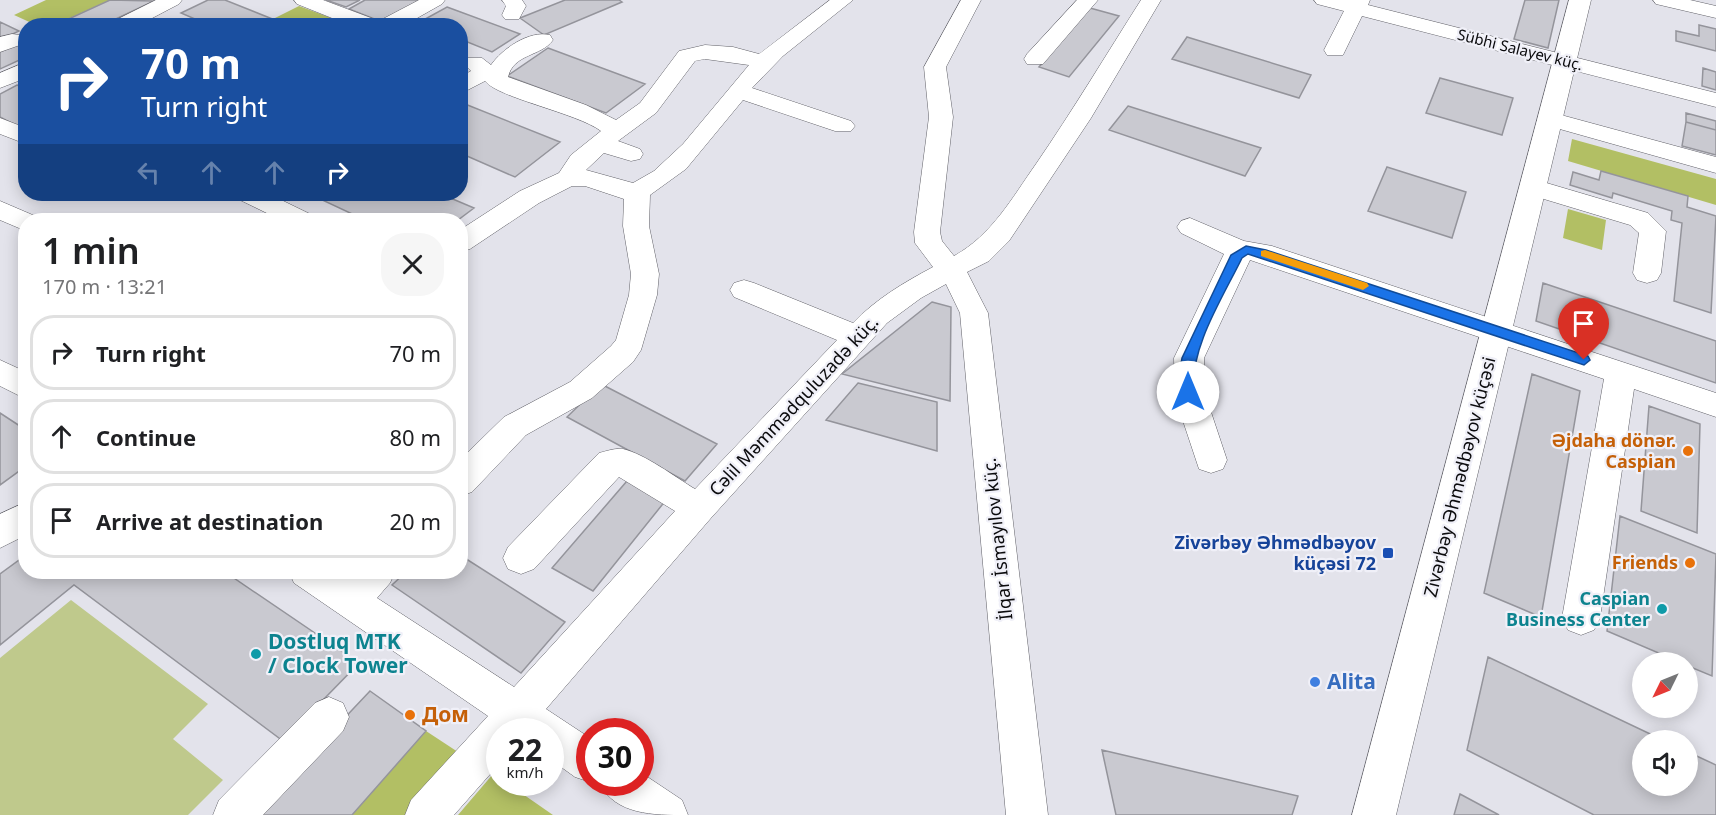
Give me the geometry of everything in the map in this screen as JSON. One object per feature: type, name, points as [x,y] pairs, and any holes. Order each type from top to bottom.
[{"type":"main road","name":"Zivərbəy Əhmədbəyov küçəsi","points":[[1374,815],[1580,0]]},
{"type":"street","points":[[140,18],[172,0]]},
{"type":"street","points":[[304,0],[346,18]]},
{"type":"street","points":[[401,18],[435,0]]},
{"type":"street","points":[[468,238],[541,192],[568,178],[590,178],[622,192],[637,192],[657,180],[680,160],[764,62],[843,0]]},
{"type":"street","name":"İlqar İsmayılov küç.","points":[[971,0],[935,67],[934,74],[941,117],[927,232],[929,243],[962,285],[974,312],[1027,815]]},
{"type":"street","points":[[1035,59],[1088,0]]},
{"type":"street","name":"Sübhi Salayev küç.","points":[[1324,0],[1358,4],[1716,100]]},
{"type":"street","points":[[1663,0],[1716,12]]},
{"type":"street","name":"Cəlil Məmmədquluzadə küç.","points":[[535,718],[699,508],[857,337],[894,302],[988,248],[1000,235],[1079,118],[1141,3]]},
{"type":"street","points":[[1335,50],[1358,4]]},
{"type":"street","points":[[542,40],[507,58],[498,67],[496,80],[530,96],[603,121],[609,137],[631,154]]},
{"type":"street","points":[[568,178],[573,166],[648,108],[687,56],[705,52],[734,54],[764,62]]},
{"type":"street","points":[[468,82],[483,74],[481,67],[474,63]]},
{"type":"street","points":[[737,92],[843,126]]},
{"type":"street","points":[[1550,119],[1716,165]]},
{"type":"street","points":[[0,125],[18,133]]},
{"type":"street","points":[[1533,187],[1639,219],[1649,225],[1653,231],[1647,273]]},
{"type":"street","points":[[468,474],[515,426],[581,390],[622,354],[630,342],[643,295],[645,274],[636,226],[637,192]]},
{"type":"street","points":[[275,201],[291,213]]},
{"type":"street","points":[[0,209],[18,218]]},
{"type":"street","points":[[1190,227],[1242,251],[1262,253],[1716,405]]},
{"type":"street","points":[[1211,460],[1188,392],[1186,376],[1189,358],[1237,255],[1242,251]]},
{"type":"street","points":[[744,290],[857,337]]},
{"type":"street","points":[[0,371],[18,382]]},
{"type":"street","points":[[1581,618],[1621,372]]},
{"type":"street","points":[[521,558],[611,463],[621,462],[699,508]]},
{"type":"street","points":[[0,533],[18,521]]},
{"type":"street","points":[[318,579],[526,718]]},
{"type":"street","points":[[351,600],[371,579]]},
{"type":"street","points":[[234,815],[329,717]]},
{"type":"street","name":"Cəlil Məmmədquluzadə küç.","points":[[426,815],[486,762]]},
{"type":"street","points":[[639,796],[667,815]]},
{"type":"green space","points":[[46,0],[110,0],[70,18],[21,18],[14,15]]},
{"type":"green space","points":[[299,6],[331,18],[275,18]]},
{"type":"green space","points":[[1572,139],[1716,179],[1716,205],[1568,161]]},
{"type":"green space","points":[[1568,209],[1606,220],[1602,250],[1563,238]]},
{"type":"green space","points":[[71,600],[208,704],[173,739],[223,780],[188,815],[0,815],[0,658]]},
{"type":"green space","points":[[426,731],[461,754],[409,815],[352,815]]},
{"type":"green space","points":[[486,782],[486,796],[526,796],[553,815],[458,815]]},
{"type":"building","points":[[110,0],[154,1],[118,18],[71,18]]},
{"type":"building","points":[[208,0],[225,0],[270,18],[193,18],[181,13]]},
{"type":"building","points":[[326,0],[360,0],[346,7]]},
{"type":"building","points":[[365,0],[420,0],[389,18],[372,18],[349,9]]},
{"type":"building","points":[[565,0],[619,0],[622,2],[544,35],[520,18]]},
{"type":"building","points":[[1525,0],[1559,0],[1548,48],[1514,39]]},
{"type":"building","points":[[447,7],[520,34],[492,52],[468,42],[468,18],[427,18]]},
{"type":"building","points":[[1090,8],[1119,16],[1069,77],[1039,67]]},
{"type":"building","points":[[0,22],[18,31],[18,31],[0,40]]},
{"type":"building","points":[[1699,25],[1716,29],[1716,51],[1676,41],[1676,31],[1699,36]]},
{"type":"building","points":[[1187,37],[1311,75],[1299,98],[1172,59]]},
{"type":"building","points":[[18,44],[18,61],[0,69],[0,52]]},
{"type":"building","points":[[548,48],[645,84],[606,113],[507,76]]},
{"type":"building","points":[[1703,68],[1716,72],[1716,90],[1702,86]]},
{"type":"building","points":[[1440,78],[1513,98],[1502,135],[1426,113]]},
{"type":"building","points":[[18,85],[18,127],[0,117],[0,94]]},
{"type":"building","points":[[468,105],[560,142],[515,177],[468,156]]},
{"type":"building","points":[[1128,106],[1261,148],[1245,176],[1109,130]]},
{"type":"building","points":[[1686,113],[1716,121],[1716,130],[1686,122]]},
{"type":"building","points":[[1686,122],[1716,130],[1716,155],[1682,146]]},
{"type":"building","points":[[1387,167],[1466,192],[1452,238],[1368,211]]},
{"type":"building","points":[[1601,171],[1688,196],[1687,207],[1716,216],[1711,313],[1674,301],[1682,223],[1671,220],[1672,211],[1613,193],[1612,198],[1570,185],[1573,172],[1599,180]]},
{"type":"building","points":[[324,201],[458,201],[474,208],[467,213],[350,213]]},
{"type":"building","points":[[1543,283],[1716,341],[1716,383],[1536,321]]},
{"type":"building","points":[[932,302],[951,307],[950,401],[842,374]]},
{"type":"building","points":[[1532,374],[1580,391],[1541,617],[1484,593]]},
{"type":"building","points":[[858,383],[937,402],[937,451],[826,420]]},
{"type":"building","points":[[601,384],[717,444],[685,481],[567,417]]},
{"type":"building","points":[[1649,406],[1700,424],[1697,533],[1641,511]]},
{"type":"building","points":[[0,413],[18,425],[18,472],[0,485]]},
{"type":"building","points":[[627,481],[666,500],[593,591],[552,568]]},
{"type":"building","name":"Caspian Business Center","points":[[1620,516],[1716,554],[1712,676],[1698,670],[1698,652],[1656,652],[1607,631]]},
{"type":"building","points":[[468,560],[565,622],[521,673],[392,585],[398,579],[468,579]]},
{"type":"building","name":"Dostluq MTK / Clock Tower","points":[[18,561],[18,579],[235,579],[359,663],[283,741],[74,585],[0,645],[0,574]]},
{"type":"building","points":[[1488,657],[1642,730],[1632,730],[1632,796],[1698,796],[1698,757],[1716,765],[1716,815],[1594,815],[1467,750]]},
{"type":"building","points":[[370,691],[426,731],[352,815],[253,815]]},
{"type":"building","points":[[1102,750],[1298,796],[1292,815],[1116,815]]},
{"type":"building","points":[[1460,794],[1499,815],[1454,815]]},
{"type":"slow traffic","points":[[1265,254],[1363,286]]},
{"type":"place","name":"Əjdaha dönər. Caspian","points":[[1688,451]]},
{"type":"place","name":"Zivərbəy Əhmədbəyov küçəsi 72","points":[[1388,553]]},
{"type":"place","name":"Friends","points":[[1690,563]]},
{"type":"place","name":"Caspian Business Center","points":[[1662,609]]},
{"type":"place","name":"Dostluq MTK / Clock Tower","points":[[256,654]]},
{"type":"place","name":"Alita","points":[[1315,682]]},
{"type":"place","name":"Дом","points":[[410,715]]},
{"type":"route","points":[[1188,392],[1186,376],[1189,358],[1237,255],[1246,250],[1262,253],[1584,360]]}]
